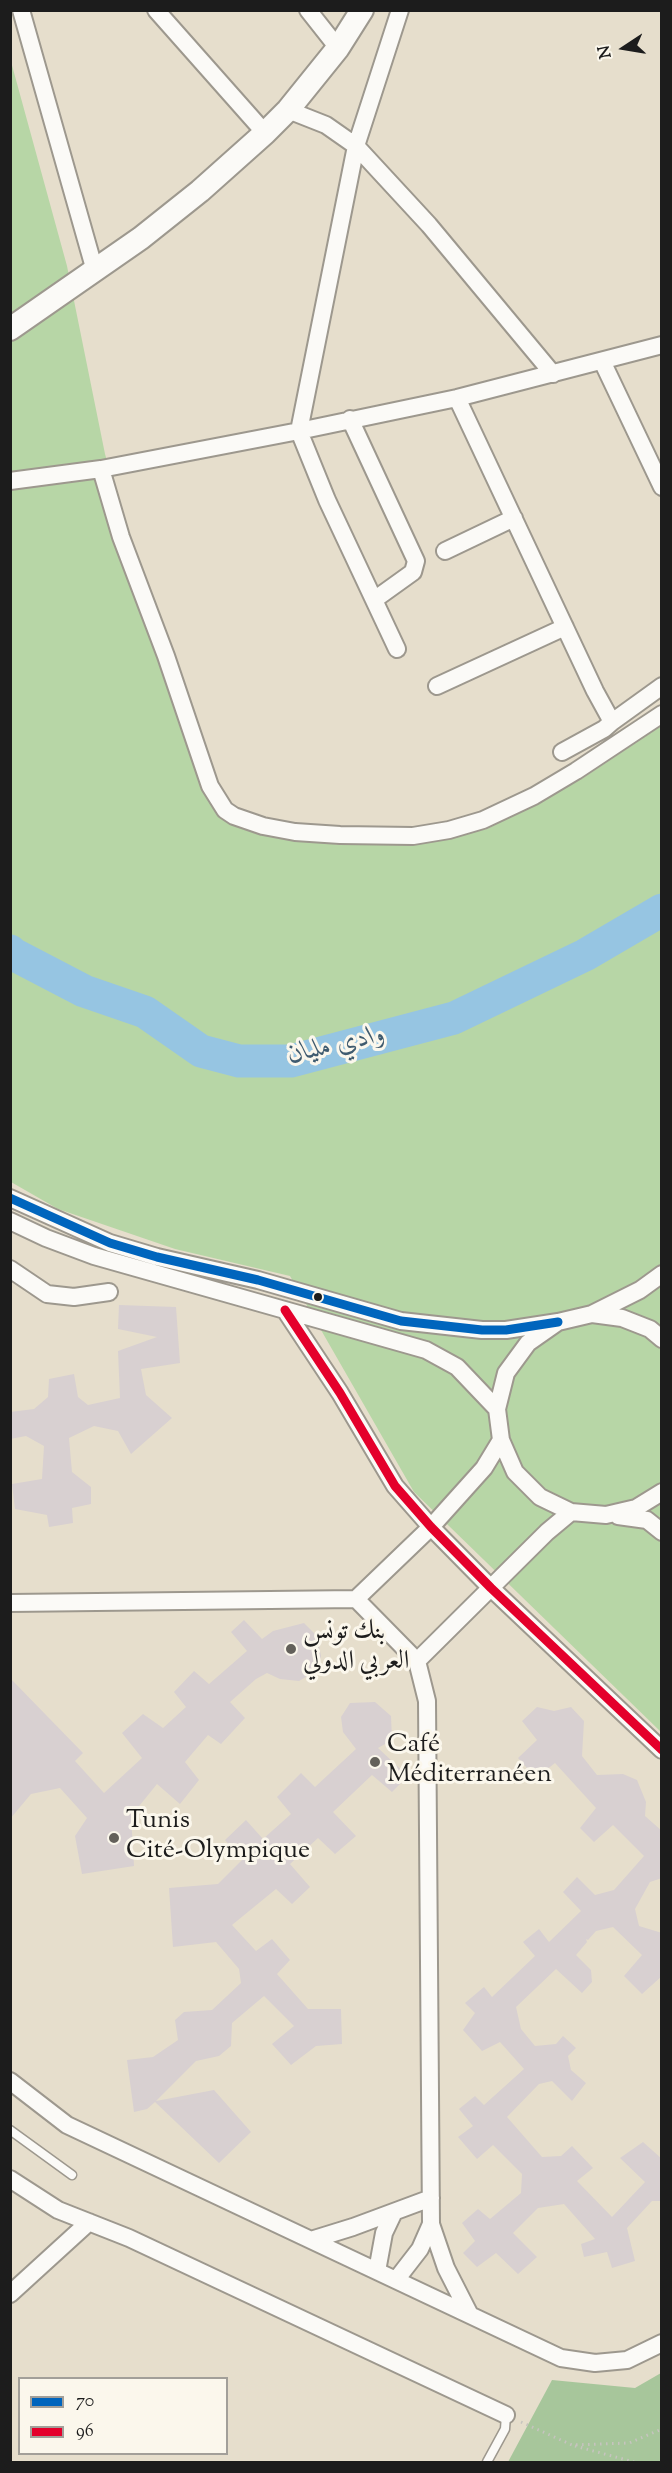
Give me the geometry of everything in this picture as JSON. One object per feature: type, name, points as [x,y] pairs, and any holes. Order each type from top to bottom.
[{"type":"main road","points":[[10,329],[89,275],[200,191],[288,110],[338,48],[362,10]]},
{"type":"street","points":[[21,10],[89,275]]},
{"type":"street","points":[[156,10],[265,132]]},
{"type":"street","points":[[308,10],[338,48]]},
{"type":"street","points":[[397,649],[327,501],[299,431],[356,146],[400,10]]},
{"type":"street","points":[[288,110],[326,125],[356,146],[429,225],[553,374]]},
{"type":"street","points":[[10,481],[101,469],[458,398],[662,345]]},
{"type":"street","points":[[602,361],[662,487]]},
{"type":"street","points":[[458,398],[595,691],[612,722]]},
{"type":"street","points":[[350,419],[416,561],[413,572],[374,600]]},
{"type":"street","points":[[101,469],[121,537],[166,656],[210,786],[225,810],[234,816],[285,830],[340,835],[413,836],[449,830],[483,820],[534,796],[662,714]]},
{"type":"street","points":[[445,551],[514,518]]},
{"type":"street","points":[[437,686],[565,627]]},
{"type":"street","points":[[562,752],[604,729],[662,686]]},
{"type":"street","points":[[10,1198],[110,1243],[158,1257],[258,1280],[400,1321],[482,1330],[506,1330],[558,1323],[592,1314],[640,1290],[662,1274]]},
{"type":"street","points":[[10,1221],[46,1238],[94,1256],[426,1350],[458,1367],[497,1409]]},
{"type":"street","points":[[10,1269],[47,1294],[74,1297],[109,1292]]},
{"type":"street","points":[[285,1310],[340,1393],[395,1486],[431,1527],[491,1588],[662,1750]]},
{"type":"street","points":[[592,1314],[622,1318],[650,1329],[662,1339]]},
{"type":"street","points":[[558,1323],[528,1343],[506,1373],[497,1409],[501,1440],[515,1472],[540,1497],[571,1512],[640,1518],[656,1526],[662,1532]]},
{"type":"street","points":[[10,1603],[356,1599],[431,1527],[484,1468],[501,1440]]},
{"type":"street","points":[[606,1515],[636,1508],[662,1492]]},
{"type":"street","points":[[417,1661],[547,1532],[571,1512]]},
{"type":"street","points":[[356,1599],[417,1661],[427,1701],[430,2224],[420,2249],[396,2280]]},
{"type":"street","points":[[10,2081],[67,2125],[561,2358],[595,2363],[627,2360],[662,2343]]},
{"type":"street","points":[[10,2179],[58,2210],[129,2238],[506,2415]]},
{"type":"street","points":[[311,2240],[431,2198]]},
{"type":"street","points":[[377,2271],[384,2233],[394,2211]]},
{"type":"street","points":[[10,2295],[89,2222]]},
{"type":"street","points":[[430,2224],[442,2258],[470,2315]]},
{"type":"lane","points":[[10,2130],[72,2175]]},
{"type":"lane","points":[[487,2463],[505,2429],[506,2415]]},
{"type":"path","points":[[506,2415],[572,2445],[634,2463]]},
{"type":"path","points":[[572,2445],[629,2443],[662,2429]]},
{"type":"green space","points":[[10,58],[67,266],[105,454],[201,789],[221,817],[260,833],[340,845],[414,845],[487,829],[583,778],[661,726],[661,1732],[414,1492],[290,1276],[175,1249],[58,1209],[11,1182]]},
{"type":"green space","points":[[661,2373],[661,2462],[508,2462],[552,2380],[635,2388]]},
{"type":"building","points":[[119,1305],[176,1307],[180,1363],[141,1369],[146,1395],[172,1418],[131,1454],[118,1431],[94,1426],[69,1438],[72,1472],[91,1487],[91,1504],[72,1508],[73,1523],[49,1527],[47,1515],[15,1509],[12,1484],[42,1479],[44,1446],[26,1436],[10,1439],[10,1412],[34,1409],[48,1397],[49,1379],[74,1374],[78,1397],[88,1405],[120,1398],[118,1351],[157,1337],[118,1329]]},
{"type":"building","points":[[244,1620],[262,1639],[273,1631],[304,1623],[317,1636],[321,1656],[316,1671],[299,1681],[280,1679],[267,1673],[256,1679],[230,1702],[245,1718],[221,1744],[208,1735],[185,1762],[199,1780],[180,1804],[157,1784],[131,1816],[134,1866],[82,1874],[75,1836],[87,1818],[60,1788],[31,1794],[10,1819],[10,1678],[83,1753],[75,1761],[104,1793],[142,1758],[122,1733],[143,1714],[163,1728],[186,1707],[174,1692],[194,1671],[209,1684],[247,1651],[231,1632]]},
{"type":"building","points":[[375,1702],[391,1716],[392,1740],[378,1748],[408,1776],[392,1792],[372,1775],[333,1812],[356,1836],[335,1854],[318,1838],[290,1864],[310,1887],[292,1904],[276,1889],[232,1925],[256,1951],[272,1939],[290,1960],[277,1974],[308,2009],[341,2009],[342,2044],[316,2046],[291,2065],[272,2044],[294,2026],[264,1996],[232,2023],[231,2046],[219,2056],[196,2061],[156,2101],[214,2090],[251,2132],[219,2163],[155,2102],[147,2109],[134,2112],[127,2060],[153,2057],[178,2040],[175,2020],[184,2012],[212,2010],[241,1983],[239,1969],[216,1942],[173,1947],[169,1888],[218,1884],[242,1860],[225,1840],[246,1820],[263,1839],[291,1814],[277,1797],[301,1773],[315,1787],[356,1749],[343,1732],[341,1717],[350,1703]]},
{"type":"building","points":[[537,1707],[554,1711],[571,1707],[584,1721],[582,1756],[597,1775],[623,1774],[637,1780],[646,1802],[645,1816],[662,1831],[662,1878],[650,1882],[635,1909],[639,1926],[662,1933],[662,1976],[642,1994],[624,1976],[642,1955],[613,1927],[596,1931],[588,1940],[586,1939],[587,1942],[576,1955],[591,1970],[592,1982],[582,1993],[556,1969],[516,2007],[521,2029],[535,2046],[556,2044],[563,2036],[576,2048],[568,2056],[571,2070],[586,2083],[572,2101],[552,2081],[539,2084],[507,2117],[542,2157],[561,2156],[572,2146],[593,2168],[577,2181],[612,2217],[645,2182],[620,2158],[643,2142],[662,2159],[662,2201],[652,2201],[627,2228],[635,2261],[612,2268],[607,2252],[584,2257],[581,2244],[595,2239],[564,2204],[538,2208],[513,2233],[537,2257],[518,2274],[496,2253],[477,2267],[463,2253],[475,2241],[462,2223],[478,2209],[490,2219],[521,2193],[522,2174],[493,2145],[477,2159],[458,2137],[473,2126],[459,2109],[475,2096],[484,2105],[524,2069],[500,2042],[482,2051],[463,2030],[475,2013],[465,2003],[484,1987],[492,1997],[535,1956],[523,1942],[539,1929],[549,1942],[581,1911],[563,1892],[577,1877],[595,1895],[614,1890],[644,1856],[613,1825],[594,1842],[580,1828],[596,1808],[555,1763],[536,1778],[518,1758],[537,1740],[522,1721]]},
{"type":"waterway","name":"وادي مليان","points":[[10,951],[84,991],[145,1012],[201,1051],[239,1061],[291,1061],[454,1018],[585,955],[662,910]]},
{"type":"transit line","name":"70","points":[[10,1198],[110,1243],[157,1257],[258,1280],[401,1321],[482,1330],[506,1330],[558,1322]]},
{"type":"transit line","name":"96","points":[[285,1310],[340,1393],[395,1486],[431,1527],[491,1588],[662,1750]]},
{"type":"place","name":"بنك تونس العربي الدولي","points":[[291,1649]]},
{"type":"place","name":"Café Méditerranéen","points":[[375,1762]]},
{"type":"place","name":"Tunis Cité-Olympique","points":[[114,1838]]}]
